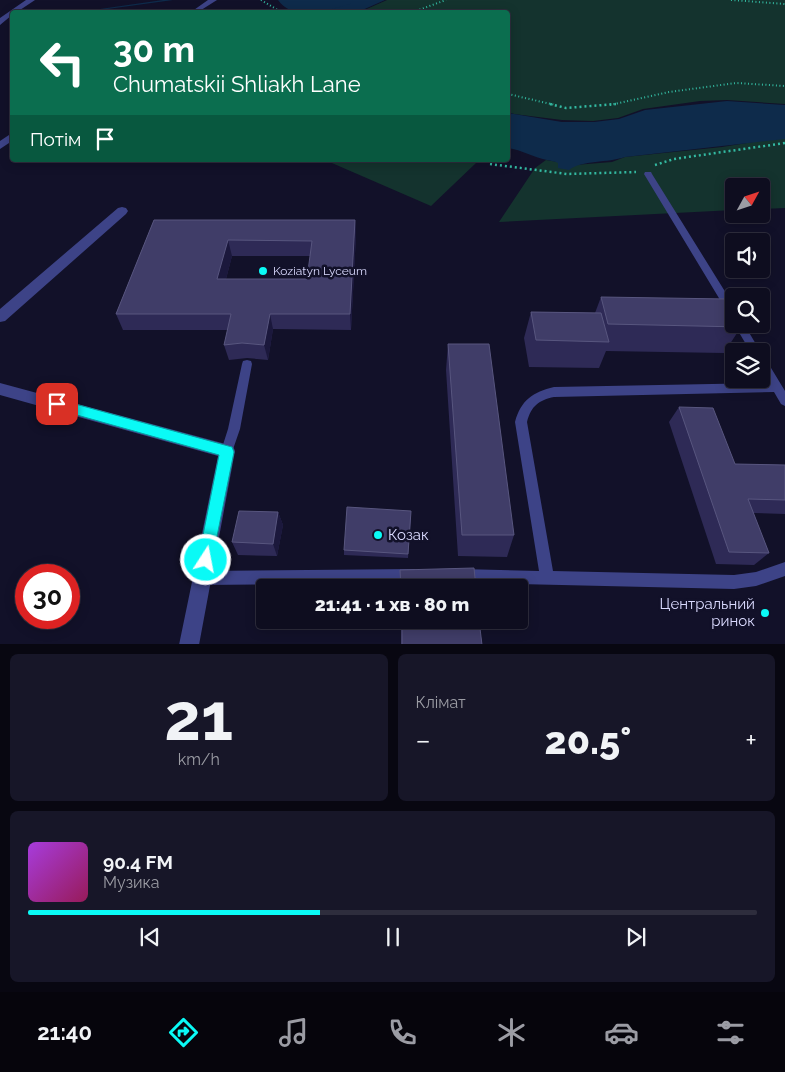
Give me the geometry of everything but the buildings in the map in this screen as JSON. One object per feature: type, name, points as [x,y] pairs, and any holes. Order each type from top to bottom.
[{"type":"street","points":[[14,10],[31,0]]},
{"type":"street","points":[[197,10],[213,0]]},
{"type":"street","points":[[0,23],[10,13]]},
{"type":"street","points":[[0,146],[10,138]]},
{"type":"street","points":[[0,318],[122,211]]},
{"type":"street","points":[[0,389],[227,452],[189,644]]},
{"type":"lane","points":[[648,174],[725,300]]},
{"type":"lane","points":[[227,452],[234,429],[247,364]]},
{"type":"lane","points":[[770,376],[785,401]]},
{"type":"lane","points":[[547,578],[521,422],[525,406],[532,400],[554,392],[777,387]]},
{"type":"lane","points":[[528,580],[547,578],[734,582],[756,579],[785,570]]},
{"type":"lane","points":[[202,578],[432,576]]},
{"type":"lane","points":[[452,576],[482,579]]},
{"type":"path","points":[[261,0],[278,10]]},
{"type":"path","points":[[418,10],[446,0]]},
{"type":"path","points":[[731,0],[785,4]]},
{"type":"path","points":[[510,94],[566,108],[608,106],[669,92],[736,83],[785,86]]},
{"type":"path","points":[[490,164],[567,174],[629,171],[648,174],[654,166],[674,159],[785,143]]},
{"type":"green space","points":[[387,0],[785,0],[785,104],[727,100],[700,101],[643,109],[618,118],[593,121],[562,120],[514,114],[510,113],[510,10],[364,10]]},
{"type":"green space","points":[[771,139],[785,139],[785,208],[770,209],[770,178],[725,178],[725,210],[499,222],[535,168],[546,160],[575,165],[612,162],[625,157],[722,147]]},
{"type":"green space","points":[[330,162],[476,163],[431,206]]},
{"type":"water","points":[[315,0],[385,0],[362,10],[299,10],[301,7]]},
{"type":"water","points":[[727,101],[785,105],[785,139],[625,157],[588,163],[569,170],[558,168],[558,163],[510,148],[510,113],[562,122],[594,122],[619,119],[645,110]]},
{"type":"waterway","points":[[96,10],[171,0]]},
{"type":"waterway","points":[[288,0],[301,7],[343,0]]},
{"type":"place","name":"Koziatyn Lyceum","points":[[263,271]]},
{"type":"place","name":"Козак","points":[[378,535]]},
{"type":"place","name":"Центральний ринок","points":[[765,613]]},
{"type":"route","points":[[57,404],[227,452],[206,560]]}]
